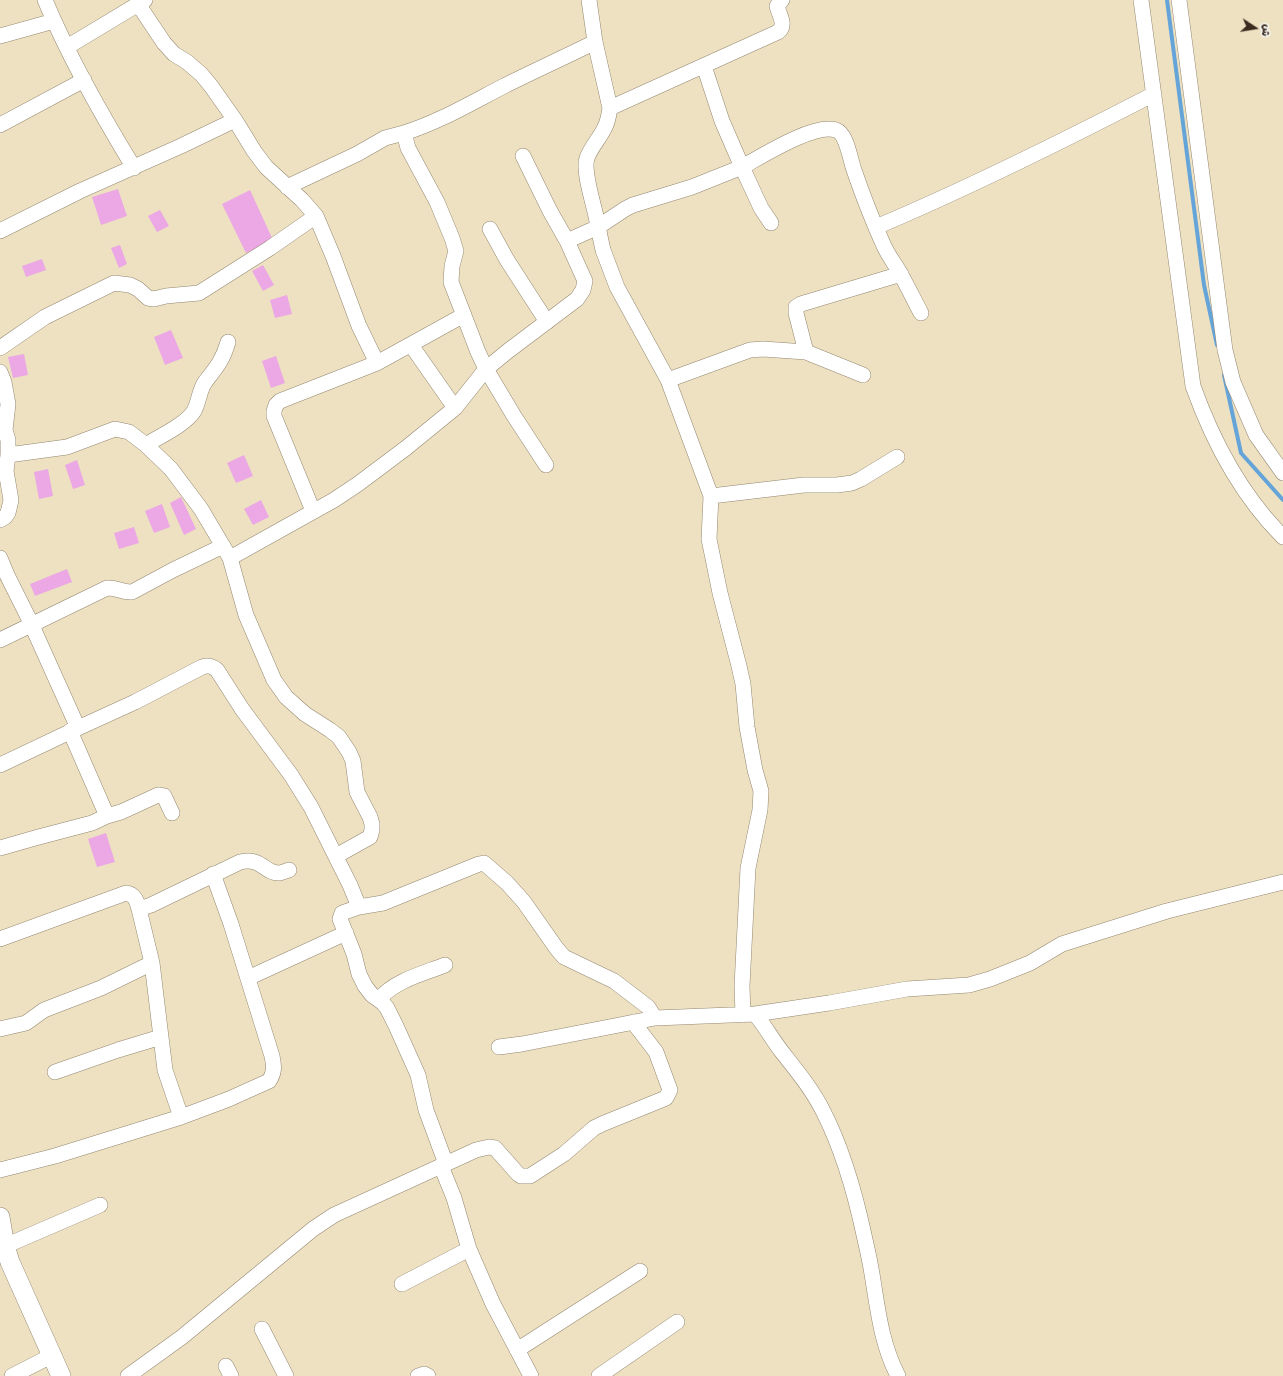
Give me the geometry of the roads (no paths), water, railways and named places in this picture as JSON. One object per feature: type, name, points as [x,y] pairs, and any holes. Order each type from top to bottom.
[{"type":"street","points":[[45,0],[66,47],[105,120],[134,168]]},
{"type":"street","points":[[589,0],[595,42],[610,108],[604,129],[594,143],[587,158],[585,168],[597,216],[603,250],[617,287],[668,380],[711,496],[709,538],[720,593],[743,684],[747,727],[761,797],[760,810],[748,868],[742,986],[749,1014],[810,1087],[833,1131],[850,1179],[857,1205],[872,1273],[879,1323],[898,1376]]},
{"type":"street","points":[[610,108],[704,66],[781,29],[783,25],[777,6],[782,0]]},
{"type":"street","points":[[1141,0],[1193,386],[1212,433],[1230,466],[1252,502],[1283,537]]},
{"type":"street","points":[[1179,0],[1225,350],[1233,382],[1256,435],[1283,472]]},
{"type":"street","points":[[66,47],[141,2],[164,43],[174,54],[187,62],[201,74],[235,120],[266,167],[302,200],[316,216],[333,256],[359,326],[377,363]]},
{"type":"street","points":[[0,36],[54,21]]},
{"type":"street","points":[[287,187],[357,154],[384,138],[404,133],[445,117],[595,42]]},
{"type":"street","points":[[704,66],[722,122],[761,208],[771,223]]},
{"type":"street","points":[[2,120],[84,80]]},
{"type":"street","points":[[876,227],[944,198],[1154,94]]},
{"type":"street","points":[[0,231],[80,191],[134,168],[235,120]]},
{"type":"street","points":[[567,242],[598,227],[633,205],[692,187],[742,167],[799,137],[829,129],[839,131],[845,141],[850,159],[884,247],[901,274],[921,313]]},
{"type":"street","points":[[404,133],[408,148],[437,202],[452,238],[456,251],[452,266],[451,282],[478,352],[486,369],[514,416],[546,465]]},
{"type":"street","points":[[0,640],[107,588],[132,592],[173,570],[226,552],[334,500],[406,448],[455,408],[486,369],[577,299],[585,286],[585,281],[567,242],[523,156]]},
{"type":"street","points":[[0,348],[45,317],[114,283],[130,285],[138,289],[148,298],[154,299],[199,292],[270,248],[316,216]]},
{"type":"street","points":[[490,229],[507,260],[547,322]]},
{"type":"street","points":[[806,352],[796,313],[796,307],[801,304],[901,274]]},
{"type":"street","points":[[313,511],[274,416],[276,405],[280,401],[303,391],[377,363],[464,315]]},
{"type":"street","points":[[146,445],[182,422],[191,414],[195,408],[202,388],[223,359],[228,342]]},
{"type":"street","points":[[411,345],[455,408]]},
{"type":"street","points":[[668,380],[750,350],[763,349],[806,352],[863,375]]},
{"type":"street","points":[[0,372],[4,382],[8,404],[5,430],[5,450],[6,471],[11,500],[10,507],[5,517],[0,520]]},
{"type":"street","points":[[5,450],[67,447],[115,429],[129,432],[146,445],[171,469],[201,509],[226,552],[246,615],[274,680],[286,697],[305,714],[330,730],[344,743],[353,761],[357,792],[370,817],[372,830],[370,837],[336,856]]},
{"type":"street","points":[[711,496],[804,485],[837,485],[852,483],[861,479],[897,456]]},
{"type":"street","points":[[0,558],[32,625],[107,816]]},
{"type":"street","points":[[0,764],[135,702],[202,667],[212,666],[217,670],[242,709],[291,776],[311,807],[350,885],[359,907]]},
{"type":"street","points":[[0,848],[92,824],[107,816],[121,812],[158,795],[164,796],[172,813]]},
{"type":"street","points":[[139,909],[151,905],[213,874],[247,860],[259,863],[271,871],[280,873],[289,870]]},
{"type":"street","points":[[531,1376],[493,1304],[469,1249],[426,1110],[418,1075],[387,1008],[365,986],[359,974],[354,954],[340,917],[345,911],[383,903],[484,863],[507,882],[524,902],[564,957],[614,981],[648,1007],[655,1018]]},
{"type":"street","points":[[0,1170],[55,1156],[181,1117],[229,1099],[269,1081],[273,1075],[274,1068],[272,1056],[231,924],[213,874]]},
{"type":"street","points":[[499,1047],[522,1044],[655,1018],[749,1014],[830,1004],[907,989],[969,985],[990,979],[1030,963],[1062,944],[1167,911],[1283,882]]},
{"type":"street","points":[[0,939],[126,894],[132,895],[135,898],[139,909],[156,984],[165,1070],[181,1117]]},
{"type":"street","points":[[248,978],[346,933]]},
{"type":"street","points":[[0,1029],[26,1023],[44,1010],[101,988],[152,963]]},
{"type":"street","points":[[379,999],[399,983],[446,965]]},
{"type":"street","points":[[128,1376],[182,1337],[314,1229],[334,1215],[485,1147],[493,1147],[497,1149],[518,1174],[521,1176],[529,1176],[564,1154],[598,1126],[666,1098],[670,1090],[659,1057],[633,1022]]},
{"type":"street","points":[[55,1072],[118,1050],[161,1038]]},
{"type":"street","points":[[5,1257],[100,1205]]},
{"type":"street","points":[[0,1217],[5,1257],[61,1376]]},
{"type":"street","points":[[402,1284],[469,1249]]},
{"type":"street","points":[[516,1350],[640,1272]]},
{"type":"street","points":[[599,1376],[678,1322]]},
{"type":"street","points":[[262,1329],[286,1376]]},
{"type":"street","points":[[12,1376],[51,1356]]},
{"type":"street","points":[[418,1376],[424,1374],[428,1376]]},
{"type":"waterway","points":[[1167,0],[1204,285],[1217,345]]},
{"type":"waterway","points":[[1224,375],[1241,453],[1283,500]]}]
